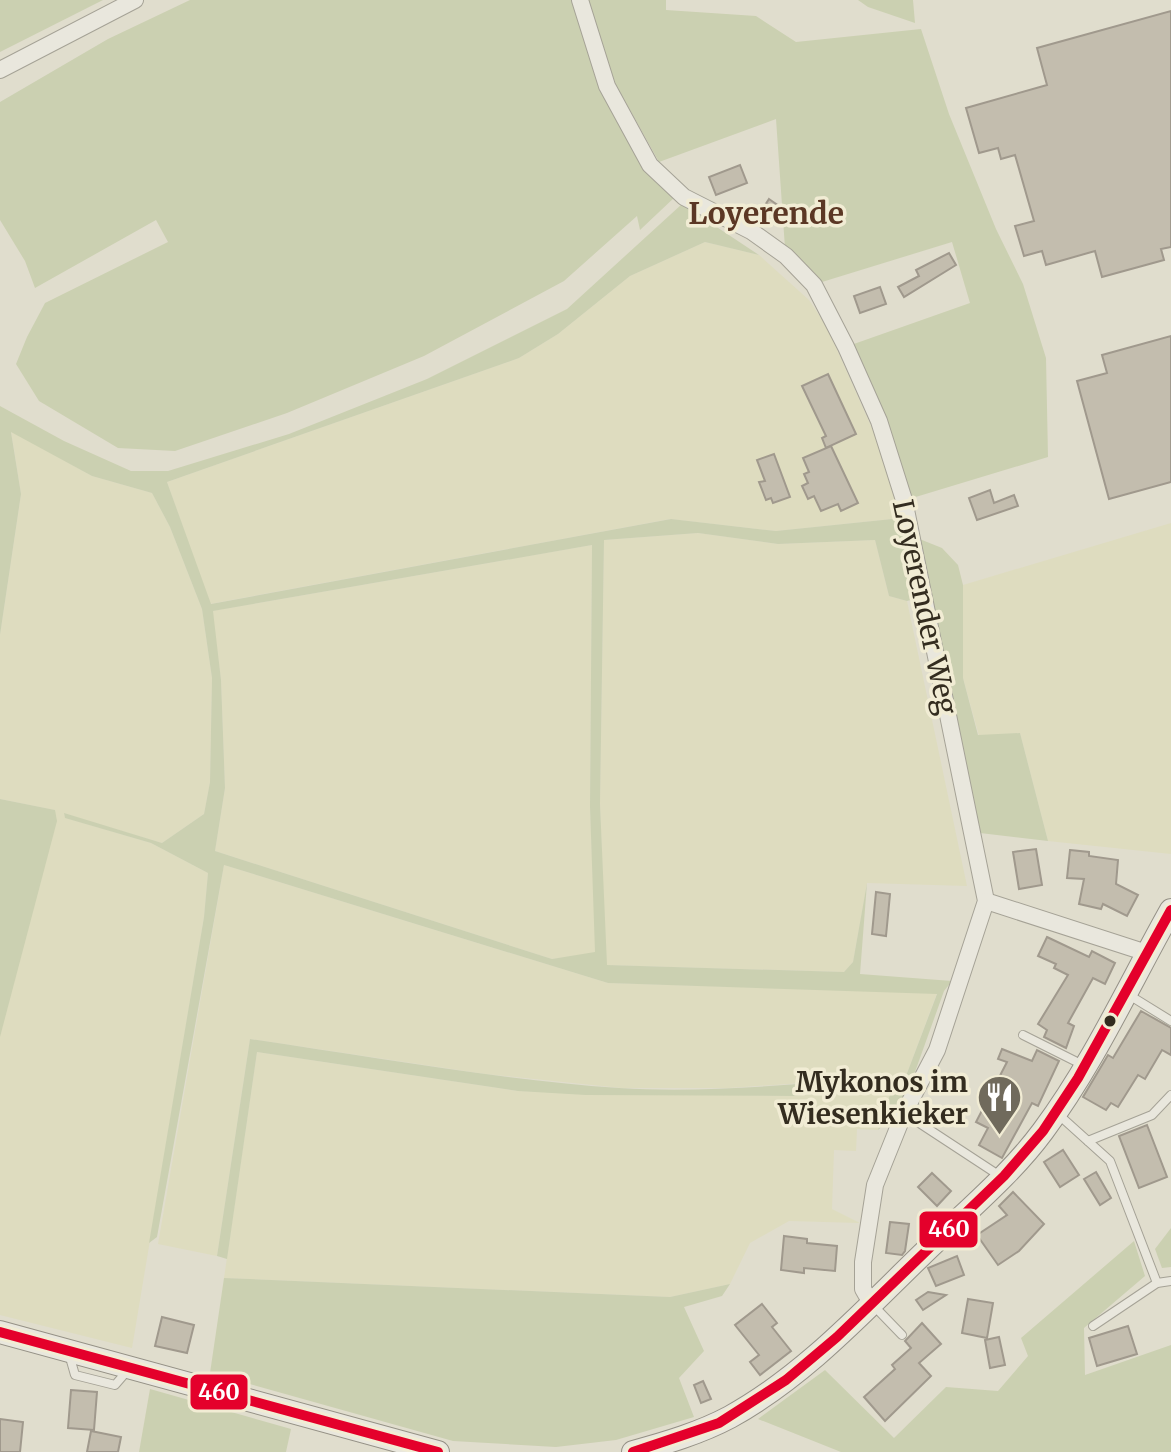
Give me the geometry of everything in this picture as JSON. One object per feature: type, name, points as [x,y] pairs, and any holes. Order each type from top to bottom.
[{"type":"main road","points":[[633,1452],[696,1432],[729,1417],[801,1368],[1002,1177],[1033,1144],[1056,1113],[1147,953],[1165,936],[1171,910]]},
{"type":"main road","points":[[0,1332],[438,1452]]},
{"type":"street","points":[[0,70],[135,0]]},
{"type":"street","name":"Loyerender Weg","points":[[580,0],[607,86],[650,165],[684,197],[751,231],[786,256],[814,285],[879,421],[904,500],[986,901],[937,1050],[904,1113],[875,1185],[863,1262],[863,1289],[871,1303]]},
{"type":"street","points":[[986,901],[1147,953]]},
{"type":"lane","points":[[1125,993],[1171,1021]]},
{"type":"lane","points":[[1023,1035],[1084,1066]]},
{"type":"lane","points":[[1088,1141],[1152,1115],[1171,1095]]},
{"type":"lane","points":[[904,1113],[1002,1177]]},
{"type":"lane","points":[[1056,1113],[1110,1161],[1157,1283]]},
{"type":"lane","points":[[1093,1326],[1157,1283],[1171,1281]]},
{"type":"lane","points":[[871,1303],[902,1335]]},
{"type":"shaded area","points":[[705,242],[759,255],[809,300],[827,327],[879,444],[902,518],[776,531],[670,519],[210,604],[167,482],[519,358],[558,334],[630,276]]},
{"type":"shaded area","points":[[11,431],[92,476],[152,493],[170,527],[202,609],[212,678],[210,782],[204,814],[162,843],[64,814],[66,818],[151,843],[208,873],[204,917],[132,1348],[0,1315],[0,1034],[54,810],[0,799],[0,635],[21,494]]},
{"type":"shaded area","points":[[1171,523],[1171,854],[1048,841],[1020,733],[979,736],[963,678],[963,585]]},
{"type":"shaded area","points":[[698,533],[778,544],[875,540],[889,596],[907,601],[967,886],[867,883],[853,962],[844,972],[606,965],[600,804],[604,540]]},
{"type":"shaded area","points":[[592,545],[590,807],[596,953],[552,959],[215,851],[225,788],[221,680],[212,611]]},
{"type":"shaded area","points":[[224,865],[608,983],[937,993],[906,1076],[728,1088],[621,1088],[485,1074],[250,1039],[217,1256],[158,1244]]},
{"type":"shaded area","points":[[257,1052],[518,1091],[794,1096],[894,1086],[878,1130],[857,1129],[856,1151],[834,1150],[832,1209],[860,1223],[789,1221],[750,1243],[730,1284],[670,1297],[224,1278]]},
{"type":"green space","points":[[0,0],[103,0],[0,52]]},
{"type":"green space","points":[[190,0],[573,0],[601,88],[676,196],[640,230],[637,216],[564,281],[424,356],[287,413],[175,451],[118,448],[39,401],[16,364],[45,303],[168,242],[156,220],[35,288],[25,261],[0,220],[0,102],[108,39]]},
{"type":"green space","points":[[586,0],[666,0],[666,10],[756,16],[796,42],[921,29],[949,114],[996,229],[1023,284],[1046,358],[1048,457],[909,499],[851,345],[970,303],[952,242],[822,282],[785,248],[776,119],[659,162],[616,85]]},
{"type":"green space","points":[[858,0],[913,0],[915,23],[868,7]]},
{"type":"green space","points":[[682,204],[759,255],[705,242],[630,276],[558,334],[519,358],[167,482],[211,604],[671,519],[776,531],[902,518],[917,598],[907,601],[889,596],[875,540],[778,544],[698,533],[604,540],[600,804],[607,965],[844,972],[853,962],[867,883],[860,974],[952,981],[944,991],[901,1111],[878,1130],[893,1086],[794,1096],[586,1095],[518,1091],[257,1052],[227,1259],[217,1256],[250,1039],[573,1084],[691,1090],[762,1086],[906,1076],[937,994],[608,983],[224,865],[157,1237],[149,1243],[204,917],[208,873],[151,843],[65,818],[64,813],[162,843],[204,814],[210,782],[212,678],[202,609],[170,527],[152,493],[92,476],[11,432],[21,494],[0,635],[0,406],[64,441],[131,471],[168,471],[289,434],[427,379],[567,309]],"holes":[[[592,545],[590,807],[595,952],[552,959],[215,851],[225,788],[221,680],[213,611]]]},
{"type":"green space","points":[[917,538],[942,548],[958,565],[963,585],[963,678],[978,735],[1020,733],[1048,841],[980,833]]},
{"type":"green space","points":[[0,799],[55,810],[57,821],[0,1037]]},
{"type":"green space","points":[[1171,1228],[1171,1267],[1162,1268],[1155,1249]]},
{"type":"green space","points":[[1134,1241],[1145,1276],[1084,1328],[1085,1375],[1171,1345],[1171,1452],[841,1452],[758,1419],[825,1370],[894,1438],[946,1387],[998,1391],[1028,1356],[1021,1338]]},
{"type":"green space","points":[[224,1278],[670,1297],[730,1284],[722,1296],[684,1307],[704,1351],[679,1378],[694,1417],[616,1440],[556,1447],[453,1441],[210,1373]]},
{"type":"green space","points":[[150,1389],[291,1429],[286,1452],[139,1452]]},
{"type":"building","points":[[1171,11],[1171,247],[1161,249],[1164,260],[1102,277],[1095,251],[1046,265],[1042,251],[1024,256],[1015,226],[1034,221],[1015,155],[1001,159],[998,148],[979,153],[966,108],[1047,85],[1037,48]]},
{"type":"building","points":[[740,165],[747,183],[716,195],[709,177]]},
{"type":"building","points":[[769,199],[779,206],[770,220],[760,213]]},
{"type":"building","points":[[949,253],[956,265],[904,297],[898,287],[919,276],[916,270]]},
{"type":"building","points":[[880,287],[886,304],[860,313],[854,296]]},
{"type":"building","points":[[1171,336],[1171,482],[1109,499],[1077,381],[1107,373],[1102,355]]},
{"type":"building","points":[[828,374],[856,434],[826,448],[822,438],[826,436],[802,386]]},
{"type":"building","points":[[831,446],[858,503],[841,511],[838,504],[821,511],[814,496],[808,499],[802,486],[808,483],[804,474],[809,472],[803,458]]},
{"type":"building","points":[[774,454],[790,497],[773,503],[771,498],[766,500],[759,482],[765,481],[757,460]]},
{"type":"building","points":[[990,490],[994,503],[1014,495],[1018,506],[977,520],[969,498]]},
{"type":"building","points":[[1036,849],[1042,885],[1019,889],[1013,852]]},
{"type":"building","points":[[1070,850],[1118,860],[1116,884],[1138,895],[1127,916],[1103,904],[1101,909],[1079,904],[1084,879],[1067,878]]},
{"type":"building","points":[[876,892],[890,894],[886,936],[872,934]]},
{"type":"building","points":[[1047,937],[1089,957],[1092,951],[1115,963],[1105,984],[1093,978],[1068,1023],[1074,1026],[1066,1048],[1044,1037],[1047,1030],[1038,1024],[1068,975],[1054,968],[1056,964],[1038,956]]},
{"type":"building","points":[[1141,1011],[1171,1028],[1171,1055],[1162,1050],[1145,1079],[1138,1075],[1118,1107],[1111,1103],[1106,1110],[1083,1097],[1108,1055],[1113,1058]]},
{"type":"building","points":[[1002,1049],[1032,1061],[1037,1050],[1059,1061],[1038,1106],[1032,1103],[1002,1158],[979,1145],[988,1128],[976,1122],[1007,1062],[998,1059]]},
{"type":"building","points":[[1147,1125],[1167,1177],[1139,1188],[1119,1136]]},
{"type":"building","points":[[1063,1150],[1079,1175],[1060,1187],[1044,1162]]},
{"type":"building","points":[[1096,1172],[1111,1198],[1100,1205],[1084,1179]]},
{"type":"building","points":[[932,1173],[951,1191],[937,1206],[918,1187]]},
{"type":"building","points":[[1013,1192],[1044,1224],[1019,1251],[998,1265],[977,1235],[1007,1215],[999,1206]]},
{"type":"building","points":[[890,1222],[909,1224],[902,1255],[886,1253]]},
{"type":"building","points":[[784,1236],[807,1239],[807,1243],[837,1246],[835,1271],[804,1268],[804,1273],[781,1270]]},
{"type":"building","points":[[957,1256],[964,1275],[936,1286],[928,1268]]},
{"type":"building","points":[[928,1292],[946,1295],[923,1310],[916,1300]]},
{"type":"building","points":[[968,1299],[993,1303],[987,1338],[962,1333]]},
{"type":"building","points":[[762,1304],[777,1323],[772,1327],[791,1351],[760,1375],[750,1362],[759,1355],[735,1325]]},
{"type":"building","points":[[162,1317],[194,1325],[187,1353],[155,1346]]},
{"type":"building","points":[[922,1323],[941,1344],[919,1363],[931,1376],[885,1421],[864,1397],[895,1369],[892,1365],[911,1348],[905,1341]]},
{"type":"building","points":[[1128,1326],[1137,1354],[1097,1366],[1089,1338]]},
{"type":"building","points":[[999,1337],[1005,1365],[990,1368],[985,1340]]},
{"type":"building","points":[[703,1381],[711,1399],[701,1403],[694,1385]]},
{"type":"building","points":[[71,1390],[97,1392],[94,1430],[68,1428]]},
{"type":"building","points":[[0,1419],[23,1422],[20,1452],[0,1452]]},
{"type":"building","points":[[91,1431],[121,1437],[118,1452],[87,1452]]},
{"type":"transit line","name":"460","points":[[633,1452],[719,1423],[786,1380],[837,1337],[1004,1176],[1043,1131],[1078,1078],[1171,910]]},
{"type":"transit line","name":"460","points":[[0,1332],[438,1452]]},
{"type":"place","name":"Mykonos im Wiesenkieker","points":[[999,1137]]},
{"type":"district","name":"Loyerende","points":[[766,214]]}]
